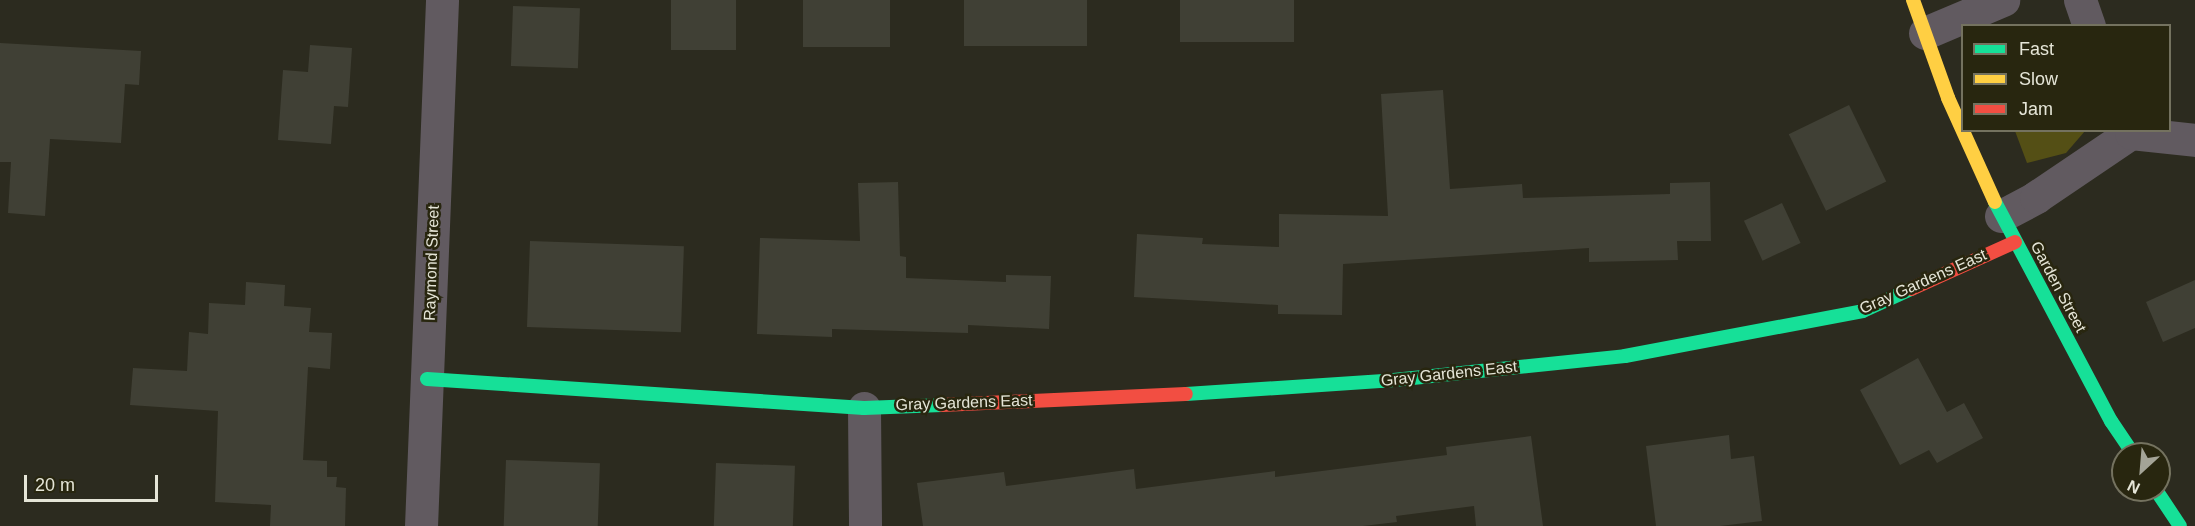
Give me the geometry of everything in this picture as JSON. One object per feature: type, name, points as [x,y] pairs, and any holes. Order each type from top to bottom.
[{"type":"street","name":"Raymond Street","points":[[421,526],[442,0]]},
{"type":"street","name":"Garden Street","points":[[1913,0],[1948,98],[1961,126]]},
{"type":"street","points":[[1926,33],[2003,0]]},
{"type":"street","points":[[2080,0],[2088,24]]},
{"type":"street","name":"Garden Street","points":[[1964,132],[2008,229],[2111,421],[2125,442]]},
{"type":"street","points":[[2008,229],[2036,197],[2130,132],[2195,140]]},
{"type":"street","name":"Gray Gardens East","points":[[427,379],[864,408],[1313,386],[1625,356],[1863,311],[2008,229]]},
{"type":"street","points":[[864,408],[865,526]]},
{"type":"street","points":[[2164,502],[2180,526]]},
{"type":"shaded area","points":[[2016,132],[2084,132],[2066,153],[2027,163]]},
{"type":"building","points":[[671,0],[736,0],[736,50],[671,50]]},
{"type":"building","points":[[803,0],[890,0],[890,47],[803,47]]},
{"type":"building","points":[[964,0],[1087,0],[1087,46],[964,46]]},
{"type":"building","points":[[1180,0],[1294,0],[1294,42],[1180,42]]},
{"type":"building","points":[[513,6],[580,8],[578,68],[511,66]]},
{"type":"building","points":[[0,43],[141,51],[139,85],[125,84],[121,143],[50,139],[45,216],[8,213],[11,162],[0,162]]},
{"type":"building","points":[[310,45],[352,48],[348,107],[334,106],[331,144],[278,140],[283,70],[308,72]]},
{"type":"building","points":[[1443,90],[1450,189],[1522,184],[1523,198],[1670,194],[1670,183],[1710,182],[1711,241],[1677,241],[1678,260],[1589,262],[1589,248],[1343,264],[1342,315],[1278,314],[1278,305],[1134,297],[1137,234],[1203,238],[1202,244],[1279,247],[1279,214],[1388,216],[1381,94]]},
{"type":"building","points":[[1849,105],[1886,181],[1826,211],[1789,134]]},
{"type":"building","points":[[898,182],[900,256],[906,257],[906,278],[1006,282],[1006,275],[1051,276],[1049,329],[968,325],[968,333],[832,329],[832,337],[757,334],[760,238],[860,241],[858,183]]},
{"type":"building","points":[[1782,203],[1801,243],[1763,261],[1744,221]]},
{"type":"building","points":[[530,241],[684,246],[681,332],[527,327]]},
{"type":"building","points":[[2195,280],[2195,328],[2163,342],[2146,302]]},
{"type":"building","points":[[246,282],[285,285],[284,306],[311,308],[309,332],[332,333],[330,369],[308,367],[303,460],[327,461],[327,477],[337,477],[336,487],[346,488],[345,526],[270,526],[271,505],[215,502],[218,411],[130,405],[133,368],[187,371],[189,332],[208,334],[209,303],[245,305]]},
{"type":"building","points":[[1918,358],[1947,412],[1964,403],[1983,438],[1937,463],[1929,450],[1900,465],[1860,390]]},
{"type":"building","points":[[1729,435],[1731,459],[1754,456],[1762,521],[1720,526],[1656,526],[1646,446]]},
{"type":"building","points":[[1531,436],[1543,526],[1476,526],[1474,506],[1396,516],[1397,522],[1363,526],[923,526],[917,483],[1004,472],[1006,486],[1134,469],[1136,489],[1275,471],[1275,477],[1447,455],[1446,447]]},
{"type":"building","points":[[506,460],[600,463],[598,526],[504,526]]},
{"type":"building","points":[[716,463],[795,466],[793,526],[714,526]]},
{"type":"traffic: fast","points":[[1995,202],[2111,421],[2125,442]]},
{"type":"traffic: fast","points":[[1186,394],[1384,381],[1625,356],[1863,311],[1911,289]]},
{"type":"traffic: fast","points":[[427,379],[864,408],[942,405]]},
{"type":"traffic: fast","points":[[2164,502],[2180,526]]},
{"type":"traffic: slow","points":[[1913,0],[1948,98],[1961,127]]},
{"type":"traffic: slow","points":[[1963,132],[1995,202]]},
{"type":"traffic: jam","points":[[1911,289],[2015,242]]},
{"type":"traffic: jam","points":[[942,405],[1186,394]]}]
